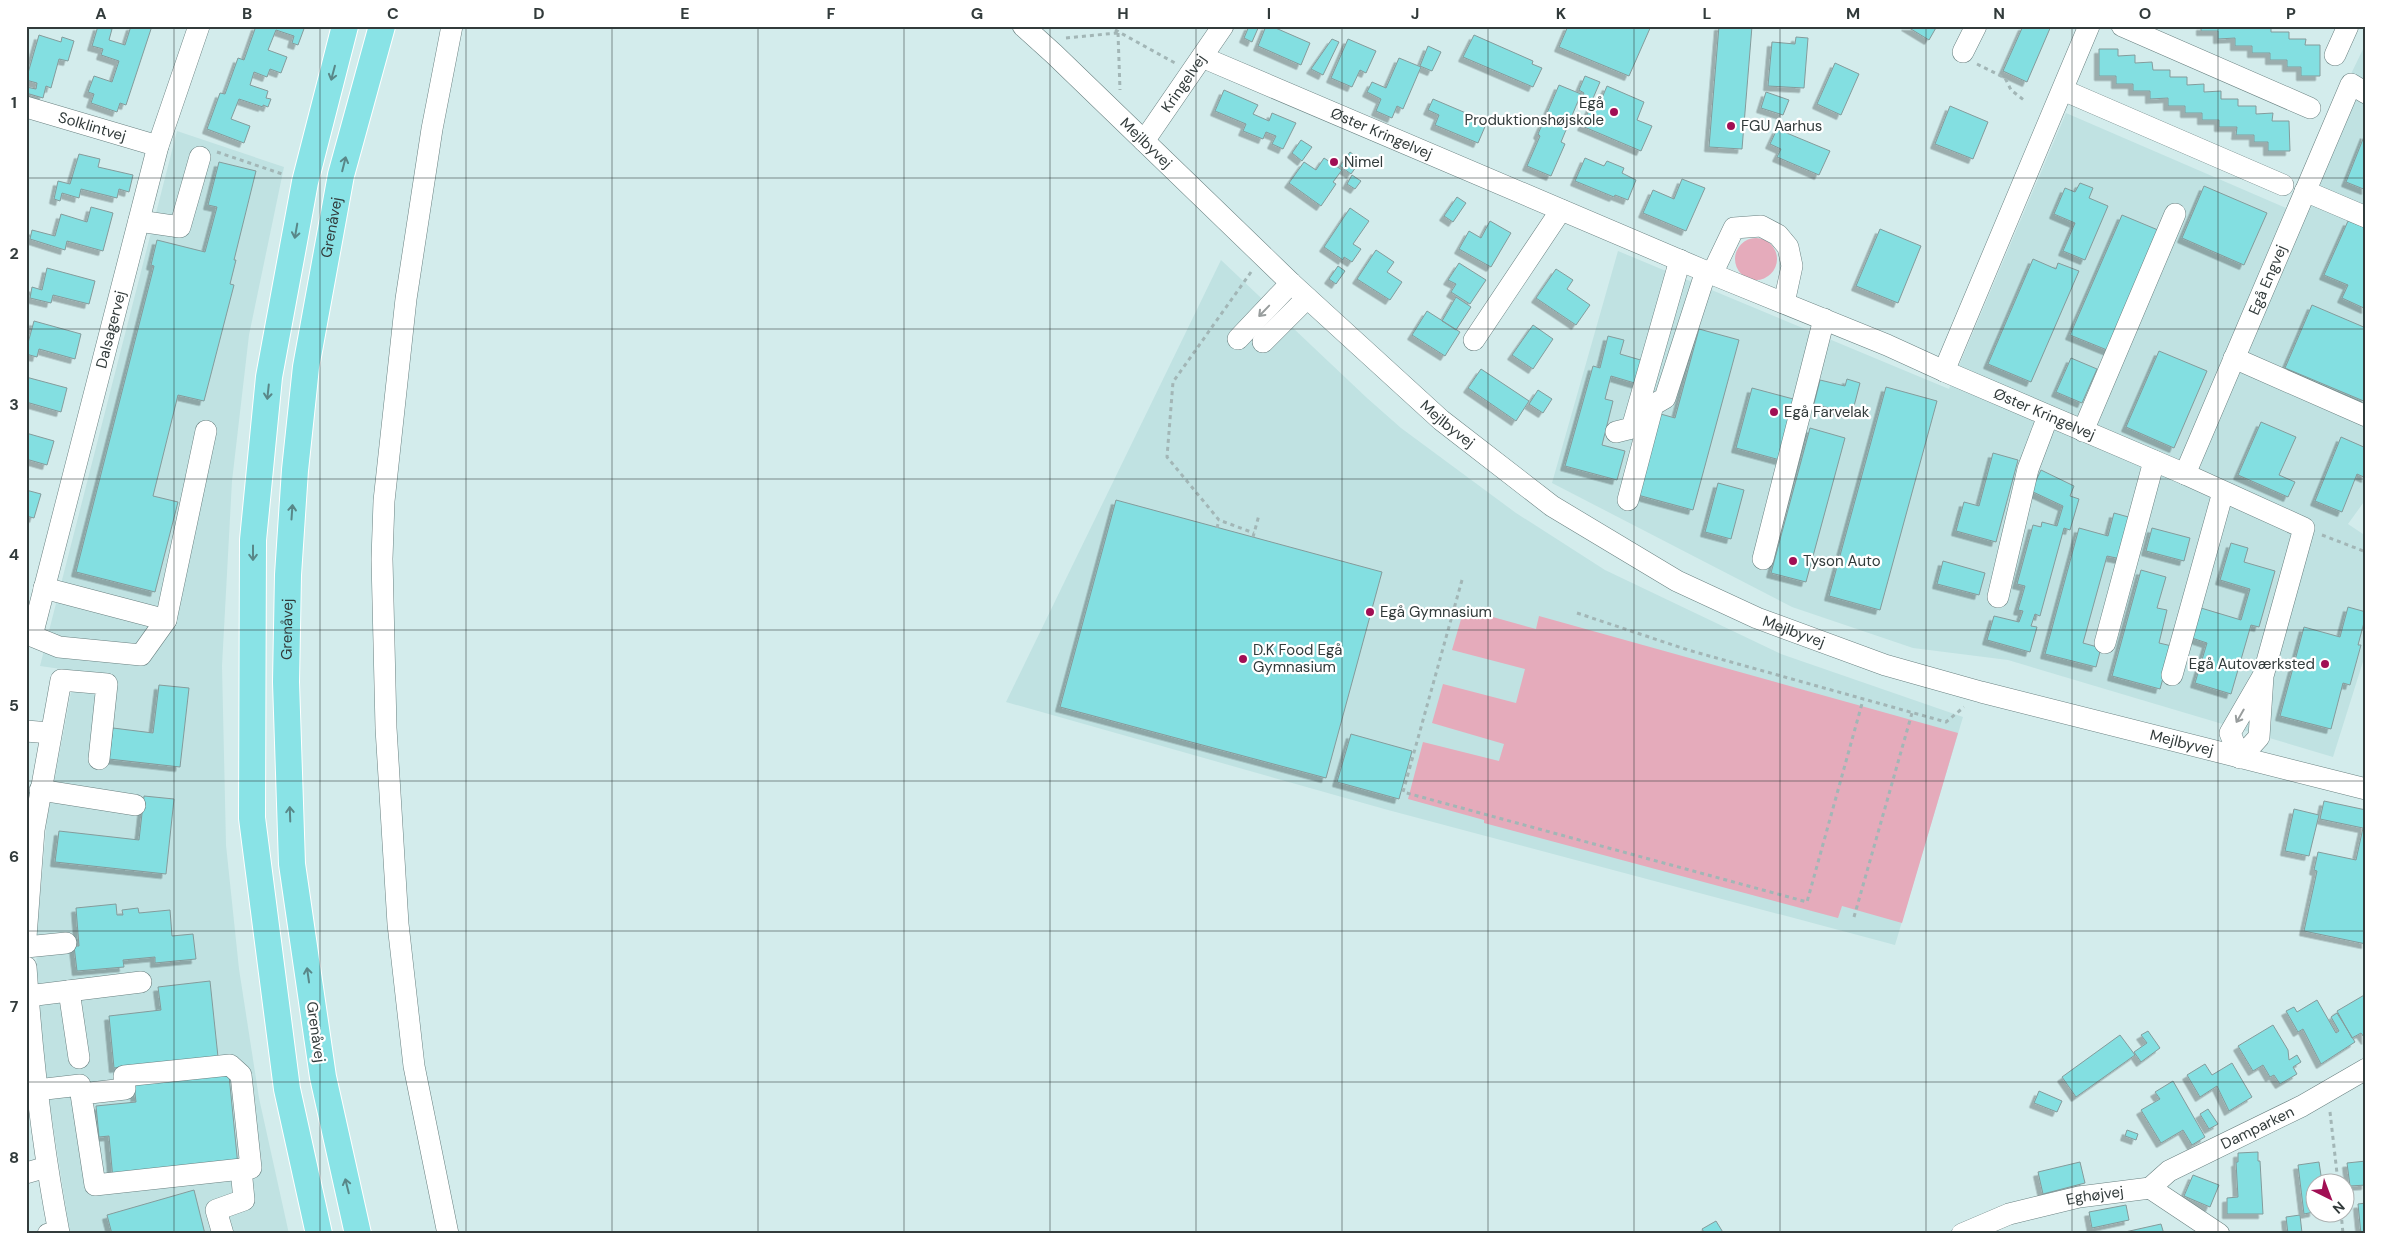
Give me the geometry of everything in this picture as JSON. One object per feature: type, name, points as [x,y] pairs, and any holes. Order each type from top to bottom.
[{"type":"main road","points":[[319,1234],[287,1089],[252,818],[253,540],[269,376],[304,182],[345,26]]},
{"type":"main road","name":"Grenåvej","points":[[358,1234],[323,1077],[292,864],[286,682],[288,576],[295,470],[306,367],[341,175],[382,26]]},
{"type":"street","name":"Dalsagervej","points":[[166,620],[140,655],[59,647],[32,636],[158,146],[199,26]]},
{"type":"street","points":[[448,1234],[414,1066],[398,924],[387,738],[382,559],[384,501],[406,299],[432,129],[452,26]]},
{"type":"street","name":"Mejlbyvej","points":[[1022,26],[1291,283],[1441,420],[1552,506],[1677,581],[1757,618],[1885,666],[2366,789]]},
{"type":"street","name":"Kringelvej","points":[[1144,141],[1223,26]]},
{"type":"street","points":[[1963,52],[1976,26]]},
{"type":"street","points":[[1944,371],[2089,26]]},
{"type":"street","points":[[2122,26],[2310,108]]},
{"type":"street","points":[[2335,55],[2340,29]]},
{"type":"street","name":"Øster Kringelvej","points":[[1197,64],[1561,210],[1709,273],[1887,345],[2185,474],[2304,528]]},
{"type":"street","name":"Egå Engvej","points":[[2185,474],[2305,191],[2358,89]]},
{"type":"street","points":[[2063,90],[2283,185]]},
{"type":"street","name":"Solklintvej","points":[[26,108],[158,146]]},
{"type":"street","points":[[139,220],[180,227],[206,154]]},
{"type":"street","points":[[2305,191],[2366,217]]},
{"type":"street","points":[[1474,340],[1561,210]]},
{"type":"street","points":[[2083,431],[2175,214]]},
{"type":"street","points":[[1628,500],[1653,405],[1664,398],[1709,273],[1734,228],[1761,226],[1778,235],[1788,247],[1792,266],[1784,303]]},
{"type":"street","points":[[1616,432],[1632,428],[1680,260]]},
{"type":"street","points":[[1238,339],[1291,283]]},
{"type":"street","points":[[1263,342],[1308,298]]},
{"type":"street","points":[[1763,560],[1824,319]]},
{"type":"street","points":[[2234,358],[2366,416]]},
{"type":"street","points":[[1998,598],[2028,469],[2048,416]]},
{"type":"street","points":[[44,588],[166,620],[206,431]]},
{"type":"street","points":[[2105,643],[2154,462]]},
{"type":"street","points":[[2172,676],[2223,492]]},
{"type":"street","points":[[2240,758],[2259,737],[2263,676],[2304,528]]},
{"type":"street","points":[[26,937],[30,830],[40,790],[60,680],[107,684],[99,759]]},
{"type":"street","points":[[26,731],[50,733]]},
{"type":"street","points":[[40,790],[135,805]]},
{"type":"street","points":[[26,947],[66,943]]},
{"type":"street","points":[[26,967],[29,1052],[37,1090],[55,1233]]},
{"type":"street","points":[[28,996],[141,982]]},
{"type":"street","points":[[69,991],[79,1058]]},
{"type":"street","points":[[37,1090],[80,1085],[81,1094],[95,1185],[251,1168],[241,1076],[230,1065],[124,1076],[125,1089],[81,1094]]},
{"type":"street","name":"Damparken","points":[[2150,1188],[2169,1171],[2328,1092],[2366,1069]]},
{"type":"street","points":[[26,1173],[47,1167]]},
{"type":"street","points":[[223,1234],[216,1210],[244,1200],[241,1169]]},
{"type":"street","points":[[2150,1188],[2220,1234]]},
{"type":"street","name":"Eghøjvej","points":[[1962,1234],[2009,1214],[2079,1197],[2150,1188]]},
{"type":"path","points":[[1108,26],[1118,33],[1197,64]]},
{"type":"path","points":[[1038,40],[1118,33]]},
{"type":"path","points":[[1118,33],[1120,118]]},
{"type":"path","points":[[1963,52],[1977,64],[2004,78],[2011,90],[2025,101]]},
{"type":"path","points":[[206,154],[304,182]]},
{"type":"path","points":[[1259,515],[1253,535],[1219,520],[1167,457],[1173,382],[1249,277],[1260,253]]},
{"type":"path","points":[[1217,528],[1219,520]]},
{"type":"path","points":[[2304,528],[2366,552]]},
{"type":"path","points":[[1462,580],[1403,792],[1807,902],[1863,700]]},
{"type":"path","points":[[1577,613],[1688,650],[1946,722],[1981,692]]},
{"type":"path","points":[[1854,917],[1912,713]]},
{"type":"path","points":[[2328,1092],[2337,1172]]},
{"type":"shaded area","points":[[2366,43],[2366,499],[2348,524],[2366,536],[2366,652],[2333,757],[2008,660],[1913,648],[1792,607],[1552,483],[1618,251],[1949,389],[2066,113],[2286,208]]},
{"type":"shaded area","points":[[177,131],[284,167],[249,335],[232,481],[222,666],[226,845],[239,969],[259,1098],[289,1234],[70,1234],[38,1029],[36,939],[47,819],[75,671],[40,666]]},
{"type":"shaded area","points":[[1756,238],[1771,244],[1777,259],[1771,274],[1756,280],[1741,274],[1735,259],[1741,244]]},
{"type":"shaded area","name":"Egå Gymnasium","points":[[1221,260],[1401,428],[1516,513],[1605,570],[1781,654],[1963,717],[1895,945],[1388,810],[1006,702]]},
{"type":"shaded area","points":[[1464,609],[1536,629],[1539,616],[1958,733],[1902,923],[1842,906],[1838,918],[1484,823],[1484,820],[1408,799],[1423,742],[1499,761],[1504,744],[1432,723],[1443,684],[1516,703],[1525,669],[1452,650]]},
{"type":"building","points":[[98,26],[112,29],[109,40],[125,45],[131,26],[152,26],[126,105],[120,103],[117,112],[91,103],[94,94],[88,92],[94,76],[112,82],[119,61],[101,55],[103,49],[92,46]]},
{"type":"building","points":[[256,26],[305,26],[298,45],[292,43],[294,36],[276,30],[268,50],[287,57],[281,73],[270,69],[267,77],[254,72],[250,85],[268,91],[266,98],[271,99],[268,107],[239,99],[231,119],[250,126],[244,143],[207,129],[220,93],[225,94],[238,58],[244,60]]},
{"type":"building","points":[[1249,26],[1259,26],[1252,42],[1244,38]]},
{"type":"building","points":[[1266,26],[1271,26],[1310,43],[1301,65],[1258,46]]},
{"type":"building","points":[[1568,26],[1651,26],[1629,76],[1559,47]]},
{"type":"building","points":[[1719,26],[1752,26],[1742,149],[1709,147]]},
{"type":"building","points":[[1906,26],[1937,26],[1929,40]]},
{"type":"building","points":[[2023,26],[2051,26],[2027,82],[2003,71]]},
{"type":"building","points":[[2201,26],[2271,26],[2271,32],[2289,32],[2289,39],[2306,39],[2305,45],[2320,45],[2320,76],[2301,76],[2301,67],[2287,67],[2287,60],[2270,60],[2270,53],[2252,53],[2252,46],[2235,46],[2235,38],[2218,39],[2218,31],[2201,31]]},
{"type":"building","points":[[39,35],[61,42],[62,37],[74,41],[68,61],[59,59],[51,88],[46,86],[43,98],[26,93],[26,87],[36,89],[37,83],[26,80]]},
{"type":"building","points":[[1474,35],[1533,61],[1532,64],[1542,68],[1533,87],[1463,57]]},
{"type":"building","points":[[1796,37],[1808,38],[1804,88],[1768,86],[1772,42],[1795,44]]},
{"type":"building","points":[[1332,39],[1339,42],[1323,75],[1311,69]]},
{"type":"building","points":[[1348,39],[1376,51],[1366,73],[1360,70],[1352,87],[1331,78]]},
{"type":"building","points":[[1428,46],[1441,52],[1432,71],[1420,66]]},
{"type":"building","points":[[2099,49],[2118,49],[2118,56],[2135,55],[2135,63],[2152,62],[2153,70],[2170,70],[2170,77],[2187,77],[2187,85],[2204,84],[2204,92],[2221,91],[2221,99],[2238,99],[2238,106],[2256,106],[2256,114],[2273,113],[2272,121],[2289,121],[2290,151],[2268,151],[2268,142],[2254,142],[2254,135],[2236,135],[2237,127],[2219,127],[2219,120],[2202,120],[2202,113],[2185,113],[2185,106],[2168,106],[2168,98],[2150,99],[2150,91],[2133,91],[2133,84],[2116,84],[2116,76],[2099,76]]},
{"type":"building","points":[[1399,58],[1421,67],[1403,109],[1397,106],[1392,118],[1376,111],[1381,99],[1367,92],[1372,82],[1386,88]]},
{"type":"building","points":[[1835,63],[1859,74],[1841,115],[1817,104]]},
{"type":"building","points":[[1585,76],[1600,82],[1591,103],[1581,99],[1584,93],[1579,90]]},
{"type":"building","points":[[1559,85],[1581,94],[1561,142],[1565,144],[1551,176],[1527,166],[1540,136],[1538,134]]},
{"type":"building","name":"Egå Produktionshøjskole","points":[[1607,86],[1644,102],[1637,120],[1652,126],[1641,151],[1582,126],[1593,102],[1599,105]]},
{"type":"building","points":[[1224,90],[1258,105],[1253,114],[1269,121],[1272,113],[1296,123],[1283,149],[1272,144],[1276,136],[1266,132],[1263,139],[1243,131],[1246,124],[1215,111]]},
{"type":"building","points":[[1766,92],[1789,100],[1783,115],[1761,108]]},
{"type":"building","points":[[1433,99],[1487,122],[1478,143],[1435,125],[1439,115],[1428,110]]},
{"type":"building","points":[[1950,106],[1988,122],[1973,159],[1935,144]]},
{"type":"building","points":[[1777,129],[1830,151],[1819,175],[1777,157],[1781,149],[1770,144]]},
{"type":"building","points":[[2366,135],[2366,190],[2346,182]]},
{"type":"building","points":[[1301,140],[1312,147],[1302,161],[1292,153]]},
{"type":"building","points":[[1350,152],[1361,160],[1351,174],[1340,166]]},
{"type":"building","points":[[79,154],[100,159],[98,167],[133,175],[129,192],[119,189],[117,198],[81,189],[79,198],[62,193],[60,201],[54,199],[58,181],[70,184]]},
{"type":"building","points":[[1324,158],[1342,170],[1333,182],[1336,184],[1321,206],[1289,183],[1304,162],[1316,170]]},
{"type":"building","points":[[1585,158],[1604,166],[1607,161],[1624,168],[1622,173],[1636,180],[1628,200],[1615,195],[1614,197],[1575,181]]},
{"type":"building","points":[[219,162],[256,171],[234,260],[236,260],[230,284],[234,285],[204,401],[178,395],[153,496],[178,502],[155,592],[76,572],[154,266],[151,265],[157,240],[205,252],[217,207],[208,205]]},
{"type":"building","points":[[1352,175],[1361,181],[1355,189],[1347,184]]},
{"type":"building","points":[[1682,179],[1705,188],[1686,231],[1643,213],[1653,190],[1674,199]]},
{"type":"building","points":[[2080,183],[2093,188],[2089,198],[2108,206],[2085,260],[2063,251],[2075,223],[2054,214],[2065,188],[2075,192]]},
{"type":"building","points":[[2204,186],[2267,213],[2244,265],[2182,238]]},
{"type":"building","points":[[1457,197],[1466,203],[1453,222],[1444,216]]},
{"type":"building","points":[[91,207],[113,213],[103,251],[67,241],[65,250],[30,239],[32,230],[55,236],[61,214],[87,222]]},
{"type":"building","points":[[1350,208],[1369,221],[1353,244],[1361,249],[1352,262],[1344,257],[1343,260],[1324,247]]},
{"type":"building","points":[[2122,215],[2158,230],[2112,352],[2070,335]]},
{"type":"building","points":[[1490,221],[1511,233],[1491,267],[1459,249],[1469,231],[1481,238]]},
{"type":"building","points":[[2348,221],[2366,228],[2366,309],[2342,298],[2348,285],[2324,275]]},
{"type":"building","points":[[1880,229],[1921,246],[1898,303],[1856,286]]},
{"type":"building","points":[[1376,250],[1394,262],[1387,272],[1402,282],[1390,300],[1357,279]]},
{"type":"building","points":[[2033,259],[2056,269],[2058,263],[2079,271],[2031,382],[1988,364]]},
{"type":"building","points":[[1459,263],[1486,280],[1470,304],[1451,292],[1456,284],[1448,280]]},
{"type":"building","points":[[1338,266],[1345,271],[1336,284],[1329,279]]},
{"type":"building","points":[[47,268],[95,281],[89,304],[53,295],[51,303],[30,298],[32,287],[42,290]]},
{"type":"building","points":[[1556,269],[1573,280],[1567,289],[1590,305],[1576,325],[1536,298]]},
{"type":"building","points":[[1456,297],[1471,307],[1456,330],[1442,321]]},
{"type":"building","points":[[2312,305],[2366,328],[2366,402],[2285,368]]},
{"type":"building","points":[[1427,311],[1460,332],[1445,356],[1412,335]]},
{"type":"building","points":[[34,321],[81,334],[75,359],[39,349],[37,357],[26,354],[26,343],[28,343]]},
{"type":"building","points":[[1533,325],[1553,339],[1533,369],[1512,355]]},
{"type":"building","points":[[1699,329],[1739,340],[1693,510],[1634,494],[1657,413],[1675,418]]},
{"type":"building","points":[[1608,336],[1624,340],[1620,354],[1644,361],[1638,384],[1611,376],[1605,399],[1613,401],[1602,445],[1625,451],[1617,480],[1565,466],[1593,366],[1600,368]]},
{"type":"building","points":[[2159,351],[2207,371],[2174,448],[2126,427]]},
{"type":"building","points":[[2071,358],[2097,369],[2082,403],[2056,392]]},
{"type":"building","points":[[1481,369],[1529,401],[1516,421],[1468,388]]},
{"type":"building","points":[[26,377],[67,388],[61,412],[26,402]]},
{"type":"building","points":[[1847,379],[1860,383],[1852,414],[1814,404],[1820,380],[1845,386]]},
{"type":"building","points":[[1886,387],[1937,401],[1880,610],[1829,596]]},
{"type":"building","points":[[1752,388],[1797,400],[1780,460],[1736,448]]},
{"type":"building","points":[[1538,390],[1552,399],[1543,413],[1529,404]]},
{"type":"building","points":[[2261,422],[2296,437],[2279,475],[2295,482],[2288,497],[2238,475]]},
{"type":"building","points":[[1810,428],[1845,438],[1806,582],[1771,573]]},
{"type":"building","points":[[26,433],[54,441],[47,465],[26,459]]},
{"type":"building","points":[[2341,437],[2366,448],[2366,478],[2357,474],[2342,512],[2315,501]]},
{"type":"building","points":[[1993,453],[2018,460],[1996,542],[1956,531],[1964,502],[1979,506]]},
{"type":"building","points":[[2041,470],[2074,486],[2070,496],[2079,499],[2070,530],[2064,528],[2040,616],[2035,614],[2031,626],[2037,627],[2030,652],[1987,640],[1994,616],[2019,622],[2023,611],[2018,610],[2025,586],[2017,584],[2033,525],[2041,527],[2042,522],[2057,526],[2063,506],[2031,491]]},
{"type":"building","points":[[1718,483],[1744,490],[1731,539],[1705,532]]},
{"type":"building","points":[[26,490],[41,494],[34,518],[26,516]]},
{"type":"building","points":[[1116,500],[1382,572],[1326,778],[1060,707]]},
{"type":"building","points":[[2114,513],[2132,518],[2121,559],[2107,556],[2083,643],[2101,648],[2096,667],[2045,654],[2079,528],[2108,536]]},
{"type":"building","points":[[2152,528],[2190,538],[2184,561],[2146,551]]},
{"type":"building","points":[[2231,543],[2248,548],[2244,562],[2275,571],[2259,627],[2251,625],[2231,694],[2195,683],[2207,643],[2192,638],[2201,608],[2241,620],[2250,589],[2220,580]]},
{"type":"building","points":[[1943,561],[1985,573],[1979,595],[1937,584]]},
{"type":"building","points":[[2141,570],[2166,577],[2157,608],[2167,610],[2159,643],[2172,646],[2160,689],[2112,676]]},
{"type":"building","name":"Egå Autoværksted","points":[[2348,607],[2366,612],[2366,615],[2358,645],[2361,645],[2350,685],[2343,683],[2331,729],[2280,716],[2304,627],[2340,637]]},
{"type":"building","points":[[159,685],[189,688],[180,767],[109,759],[113,728],[153,733]]},
{"type":"building","points":[[1351,734],[1412,751],[1399,799],[1337,782]]},
{"type":"building","points":[[144,796],[174,799],[166,874],[55,862],[59,831],[139,840]]},
{"type":"building","points":[[2324,801],[2366,810],[2366,944],[2304,931],[2317,871],[2314,870],[2318,852],[2356,860],[2363,828],[2320,819]]},
{"type":"building","points":[[2294,809],[2319,815],[2309,856],[2285,851]]},
{"type":"building","points":[[116,904],[117,915],[123,915],[122,910],[138,908],[139,913],[170,910],[172,936],[193,934],[196,959],[155,963],[155,957],[123,960],[124,967],[77,971],[74,946],[79,946],[76,908]]},
{"type":"building","points":[[210,981],[218,1057],[114,1068],[109,1016],[161,1010],[158,987]]},
{"type":"building","points":[[2366,994],[2366,1040],[2361,1033],[2352,1038],[2337,1011]]},
{"type":"building","points":[[2317,1000],[2336,1033],[2339,1031],[2331,1017],[2337,1013],[2355,1042],[2321,1064],[2303,1029],[2298,1032],[2286,1011],[2294,1007],[2297,1012]]},
{"type":"building","points":[[2273,1025],[2288,1050],[2289,1060],[2297,1055],[2301,1062],[2293,1067],[2297,1074],[2280,1084],[2274,1075],[2270,1077],[2263,1065],[2253,1071],[2238,1046]]},
{"type":"building","points":[[2148,1031],[2160,1048],[2141,1062],[2134,1052],[2147,1043],[2141,1035]]},
{"type":"building","points":[[2120,1035],[2135,1055],[2076,1097],[2062,1077]]},
{"type":"building","points":[[2232,1063],[2252,1097],[2229,1111],[2217,1086],[2200,1097],[2187,1075],[2205,1064],[2212,1075]]},
{"type":"building","points":[[229,1075],[238,1166],[113,1179],[109,1136],[99,1137],[96,1106],[136,1102],[134,1085]]},
{"type":"building","points":[[2173,1081],[2205,1137],[2192,1145],[2183,1130],[2161,1143],[2141,1110],[2160,1099],[2155,1092]]},
{"type":"building","points":[[2039,1091],[2062,1101],[2057,1112],[2034,1103]]},
{"type":"building","points":[[2208,1109],[2218,1124],[2209,1129],[2200,1114]]},
{"type":"building","points":[[2127,1130],[2138,1134],[2136,1140],[2125,1136]]},
{"type":"building","points":[[2258,1152],[2263,1214],[2227,1214],[2227,1198],[2238,1197],[2236,1162],[2238,1162],[2238,1153]]},
{"type":"building","points":[[2366,1161],[2366,1185],[2354,1186],[2354,1172],[2348,1172],[2347,1163]]},
{"type":"building","points":[[2080,1162],[2085,1183],[2043,1194],[2038,1172]]},
{"type":"building","points":[[2319,1162],[2320,1172],[2304,1172],[2304,1214],[2298,1165]]},
{"type":"building","points":[[2193,1175],[2219,1185],[2210,1207],[2184,1196]]},
{"type":"building","points":[[194,1190],[205,1234],[112,1234],[107,1215]]},
{"type":"building","points":[[2366,1203],[2366,1234],[2361,1234],[2358,1204]]},
{"type":"building","points":[[2126,1205],[2129,1220],[2092,1228],[2089,1212]]},
{"type":"building","points":[[2300,1215],[2302,1233],[2288,1234],[2286,1217]]},
{"type":"building","points":[[1716,1221],[1724,1234],[1705,1234],[1702,1229]]},
{"type":"building","points":[[2161,1224],[2164,1234],[2116,1234]]},
{"type":"place","name":"Egå Produktionshøjskole","points":[[1614,112]]},
{"type":"place","name":"FGU Aarhus","points":[[1731,126]]},
{"type":"place","name":"Nimel","points":[[1334,162]]},
{"type":"place","name":"Egå Farvelak","points":[[1774,412]]},
{"type":"place","name":"Tyson Auto","points":[[1793,561]]},
{"type":"place","name":"Egå Gymnasium","points":[[1370,612]]},
{"type":"place","name":"D.K Food Egå Gymnasium","points":[[1243,659]]},
{"type":"place","name":"Egå Autoværksted","points":[[2325,664]]}]
